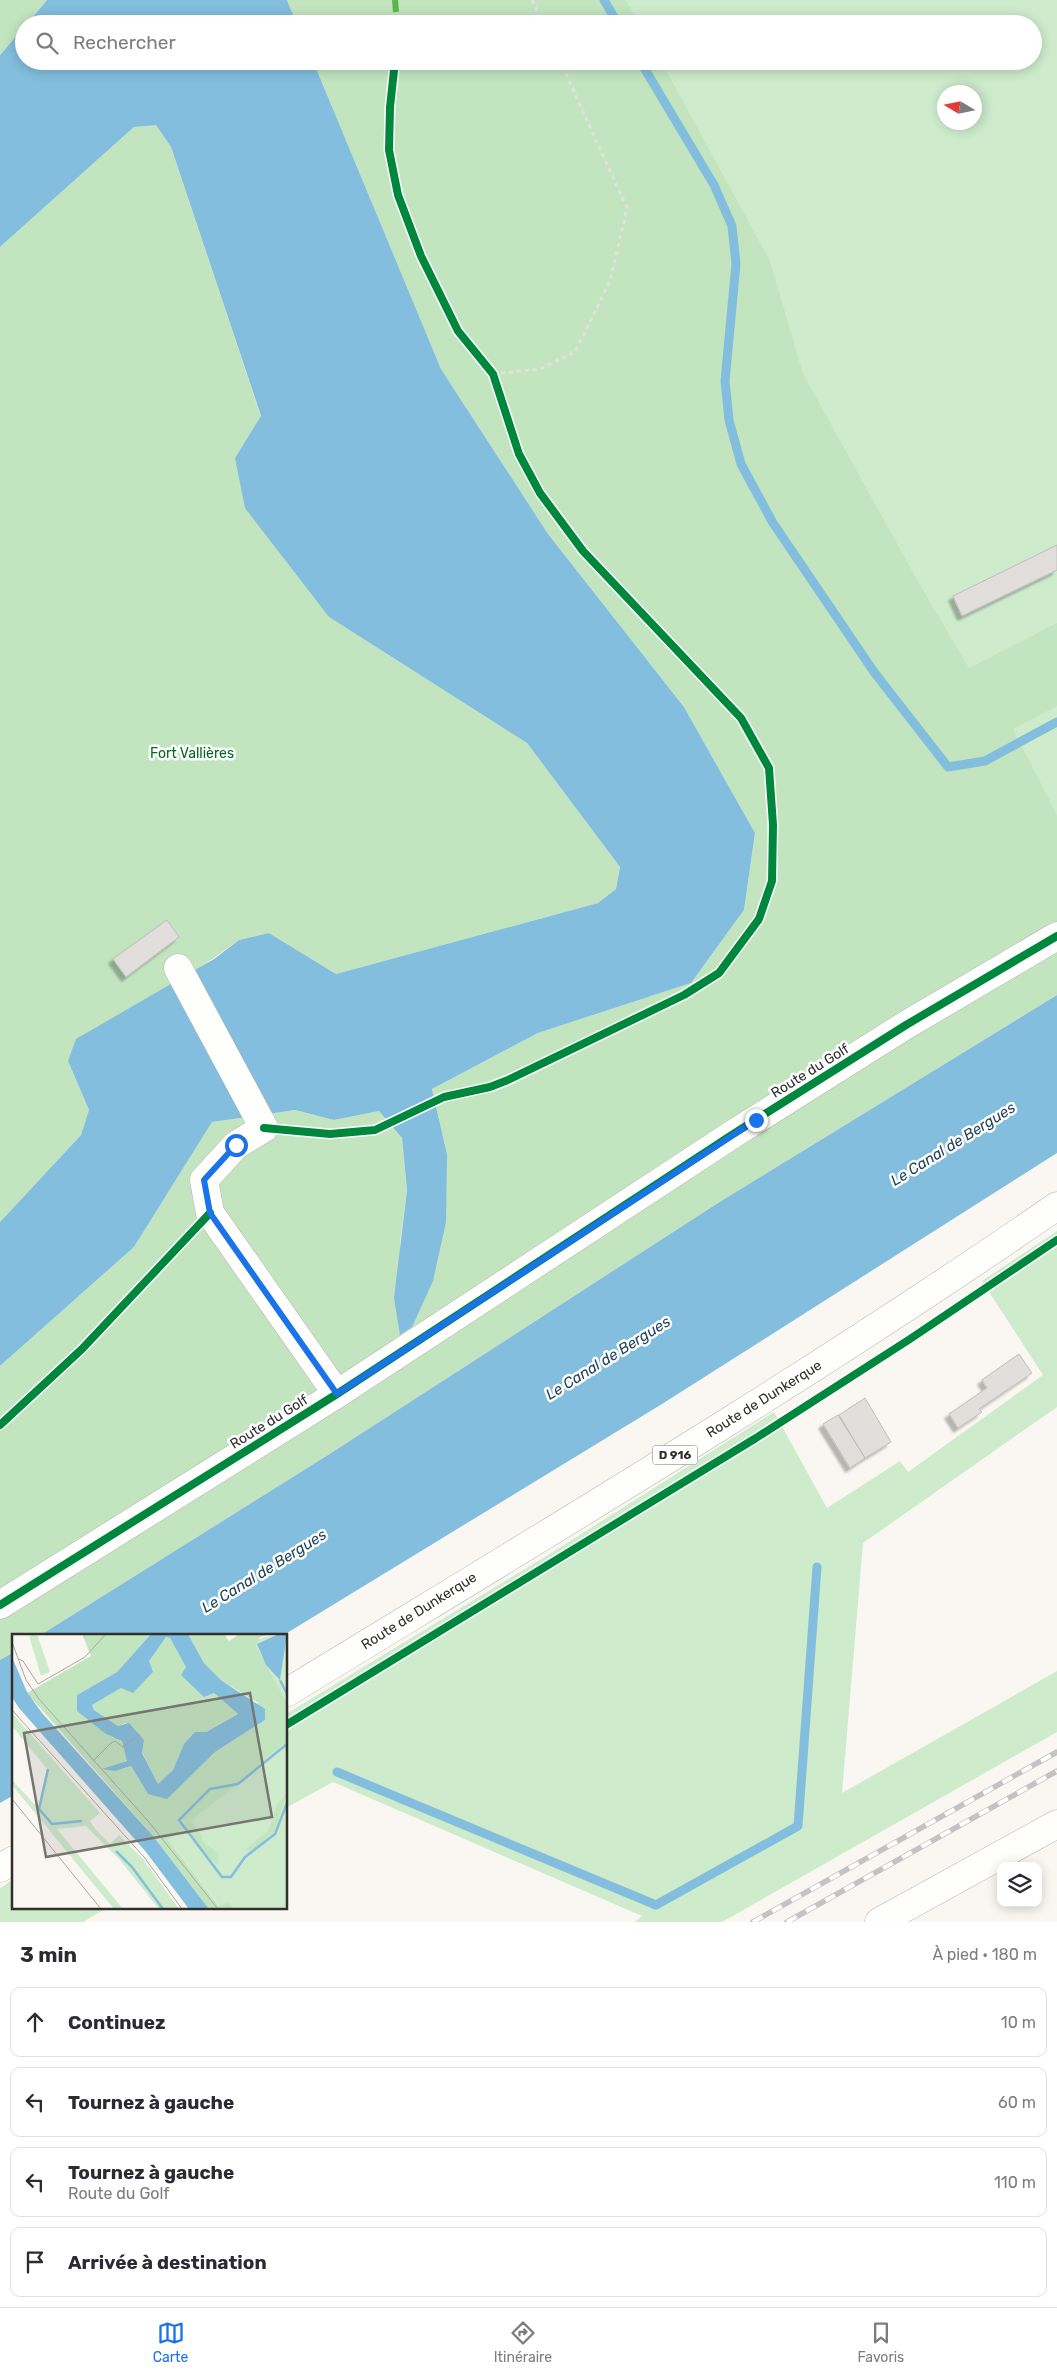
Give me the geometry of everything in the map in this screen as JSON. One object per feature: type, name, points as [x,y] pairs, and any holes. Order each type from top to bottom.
[{"type":"street","name":"Route du Golf","points":[[0,1605],[337,1394],[730,1136],[906,1025],[1057,936]]},
{"type":"street","points":[[178,968],[264,1128],[236,1145],[204,1180],[210,1213],[337,1394]]},
{"type":"street","name":"Route de Dunkerque","points":[[288,1692],[796,1380],[922,1299],[1057,1206]]},
{"type":"street","points":[[879,1922],[1057,1824]]},
{"type":"street","points":[[0,1868],[12,1861]]},
{"type":"path","points":[[532,0],[539,15]]},
{"type":"path","points":[[493,374],[540,370],[575,352],[610,281],[626,208],[564,70]]},
{"type":"green space","points":[[0,0],[47,0],[34,15],[15,15],[15,38],[0,55]]},
{"type":"green space","points":[[287,0],[626,0],[634,15],[293,15]]},
{"type":"green space","points":[[584,0],[1057,0],[1057,914],[622,70],[1042,70],[1042,15],[592,15]]},
{"type":"green space","points":[[317,70],[666,70],[770,261],[803,374],[920,585],[969,668],[1057,623],[1057,706],[1013,729],[1057,815],[1057,995],[718,1203],[328,1455],[42,1634],[12,1634],[12,1653],[0,1660],[0,1366],[134,1247],[212,1122],[295,1110],[334,1120],[379,1111],[402,1138],[407,1190],[400,1244],[400,1335],[412,1327],[447,1154],[432,1089],[538,1033],[691,983],[744,910],[755,833],[684,707],[548,534],[441,369]]},
{"type":"green space","name":"Fort Vallières","points":[[156,124],[171,147],[261,417],[235,458],[329,617],[527,743],[620,867],[616,889],[598,903],[336,974],[269,933],[239,940],[68,1061],[89,1110],[81,1135],[0,1222],[0,247],[134,127]]},
{"type":"green space","points":[[1057,1231],[1057,1407],[863,1543],[842,1793],[1057,1671],[1057,1732],[722,1922],[635,1922],[642,1916],[333,1782],[288,1807],[288,1713],[548,1555],[774,1412],[827,1508],[900,1461],[908,1472],[1043,1375],[982,1281]]},
{"type":"green space","points":[[12,1880],[12,1910],[104,1910],[83,1922],[0,1922],[0,1888]]},
{"type":"water","points":[[47,0],[287,0],[293,15],[34,15]]},
{"type":"water","points":[[15,38],[15,70],[317,70],[441,369],[548,534],[684,707],[755,833],[744,910],[691,983],[538,1033],[432,1089],[447,1154],[446,1222],[433,1281],[412,1327],[400,1335],[394,1298],[407,1190],[402,1138],[379,1111],[334,1120],[295,1110],[212,1122],[134,1247],[0,1366],[0,1222],[81,1135],[89,1110],[68,1061],[76,1039],[214,959],[239,940],[269,933],[336,974],[598,903],[616,889],[620,867],[527,743],[329,617],[245,508],[235,458],[261,416],[171,147],[156,125],[134,127],[0,247],[0,55]]},
{"type":"water","name":"Le Canal de Bergues","points":[[1057,995],[1057,1153],[662,1404],[285,1634],[42,1634],[328,1455],[718,1203]]},
{"type":"water","points":[[12,1653],[12,1796],[0,1803],[0,1660]]},
{"type":"building","points":[[1057,545],[1057,570],[962,616],[953,596]]},
{"type":"building","points":[[167,920],[179,937],[126,977],[113,959]]},
{"type":"building","points":[[1019,1354],[1032,1373],[979,1409],[982,1412],[958,1428],[949,1414],[987,1388],[982,1380]]},
{"type":"building","points":[[865,1398],[891,1442],[865,1458],[839,1415]]},
{"type":"building","points":[[838,1415],[865,1458],[850,1468],[823,1424]]},
{"type":"waterway","points":[[604,0],[613,15]]},
{"type":"waterway","points":[[645,70],[714,185],[732,226],[736,264],[725,381],[729,420],[741,464],[773,523],[874,672],[948,767],[985,761],[1057,722]]},
{"type":"waterway","points":[[337,1772],[656,1905],[798,1826],[817,1567]]},
{"type":"railway","points":[[753,1922],[1057,1752]]},
{"type":"railway","points":[[787,1922],[1057,1771]]},
{"type":"marked path","points":[[395,0],[396,15]]},
{"type":"cycle path","points":[[264,1128],[330,1134],[375,1130],[444,1097],[490,1087],[508,1080],[684,995],[719,973],[759,919],[772,881],[773,825],[769,768],[741,718],[583,551],[540,493],[519,454],[493,374],[458,331],[421,256],[398,195],[389,150],[390,107],[394,70]]},
{"type":"cycle path","points":[[0,1605],[337,1394],[730,1136],[906,1025],[1057,936]]},
{"type":"cycle path","points":[[0,1425],[82,1349],[210,1213]]},
{"type":"cycle path","points":[[288,1724],[756,1438],[910,1339],[1057,1240]]},
{"type":"route","points":[[236,1145],[204,1180],[210,1213],[337,1394],[756,1120]]}]
